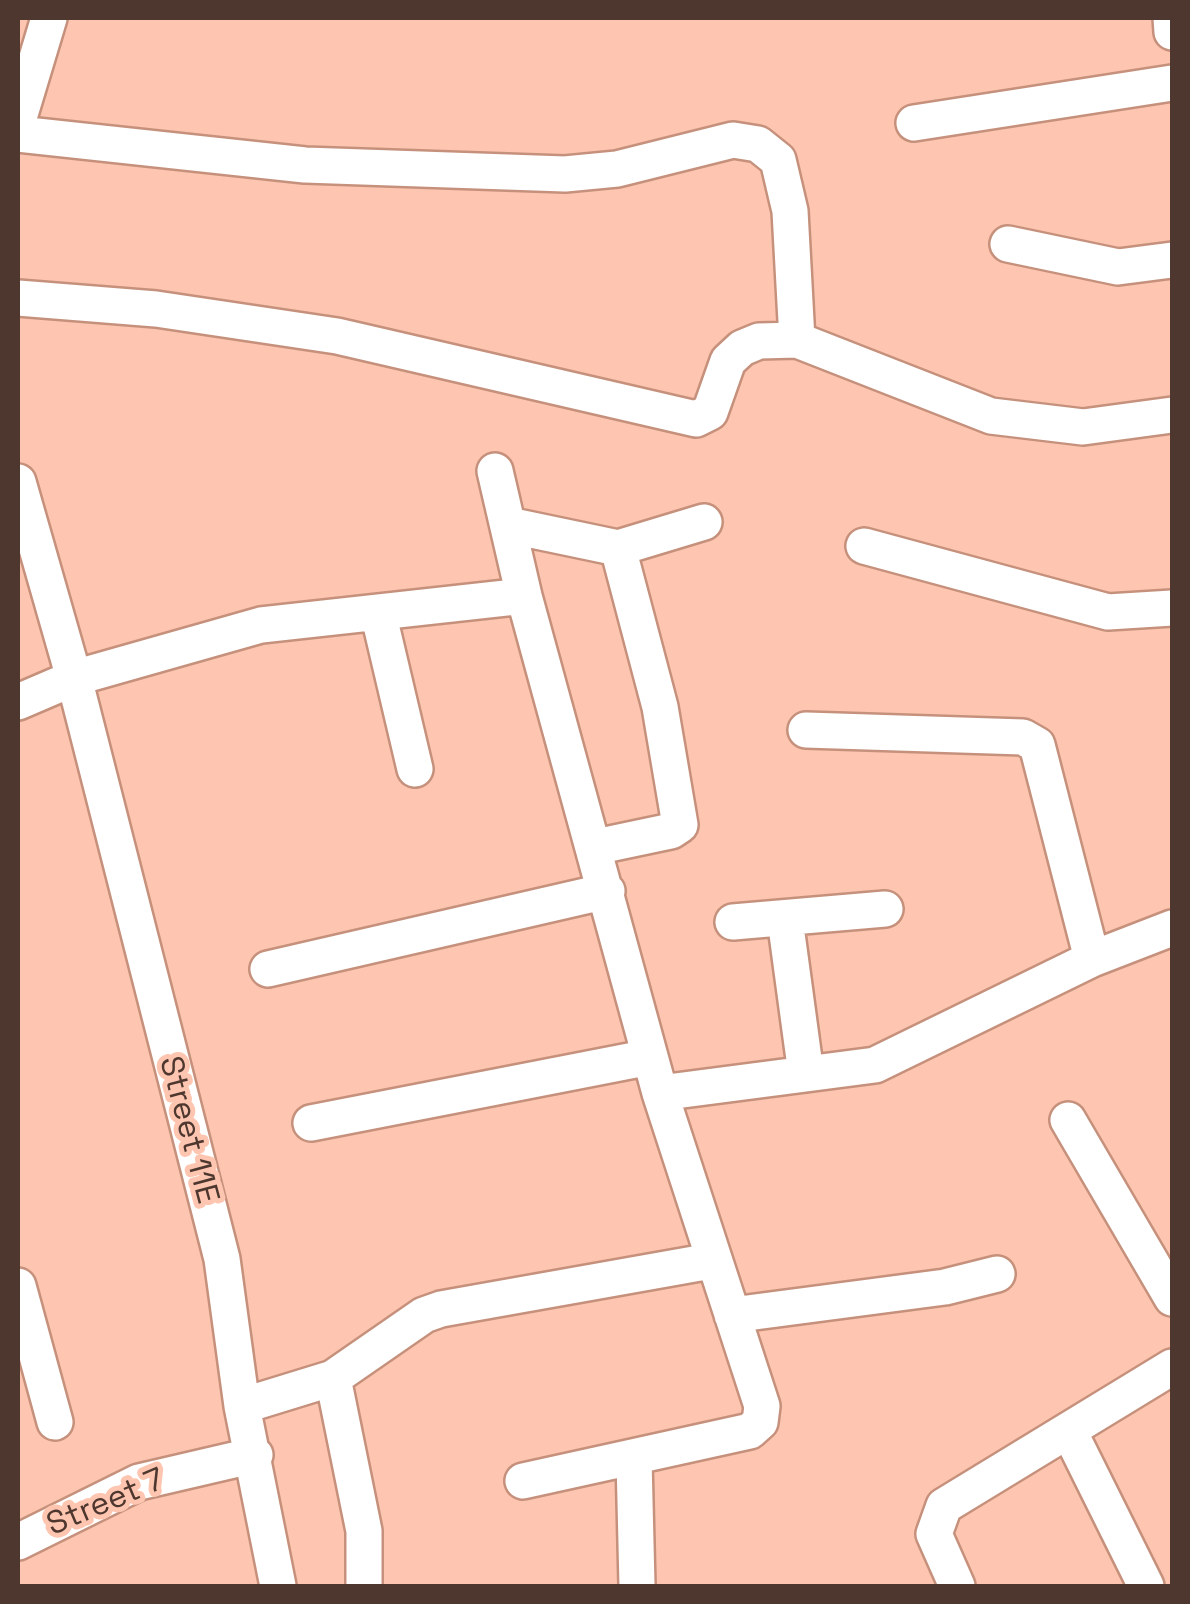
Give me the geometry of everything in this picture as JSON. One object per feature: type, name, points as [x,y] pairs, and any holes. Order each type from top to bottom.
[{"type":"street","points":[[18,121],[49,18]]},
{"type":"street","points":[[1171,18],[1172,32]]},
{"type":"street","points":[[914,123],[1172,82]]},
{"type":"street","points":[[18,134],[305,165],[565,174],[617,169],[733,140],[758,144],[778,160],[790,211],[797,340]]},
{"type":"street","points":[[1008,244],[1118,267],[1172,260]]},
{"type":"street","points":[[18,298],[156,309],[338,336],[696,419],[710,412],[728,361],[742,348],[759,341],[797,340],[991,416],[1082,427],[1172,414]]},
{"type":"street","points":[[495,470],[524,596],[660,1093],[711,1261],[762,1406],[760,1422],[750,1431],[523,1482]]},
{"type":"street","name":"Street 11E","points":[[18,482],[74,678],[222,1259],[242,1406],[278,1586]]},
{"type":"street","points":[[508,525],[618,548],[704,522]]},
{"type":"street","points":[[864,546],[1108,612],[1172,608]]},
{"type":"street","points":[[594,847],[672,832],[680,825],[660,708],[618,548]]},
{"type":"street","points":[[18,702],[74,678],[261,625],[524,596]]},
{"type":"street","points":[[378,612],[416,769]]},
{"type":"street","points":[[806,730],[1023,737],[1037,745],[1092,959]]},
{"type":"street","points":[[268,969],[607,891]]},
{"type":"street","points":[[733,922],[885,909]]},
{"type":"street","points":[[785,918],[806,1074]]},
{"type":"street","points":[[660,1093],[875,1065],[1092,959],[1172,928]]},
{"type":"street","points":[[310,1123],[650,1057]]},
{"type":"street","points":[[1068,1120],[1172,1298]]},
{"type":"street","points":[[242,1406],[333,1378],[424,1316],[441,1309],[711,1261]]},
{"type":"street","points":[[732,1315],[945,1288],[996,1274]]},
{"type":"street","points":[[18,1286],[55,1422]]},
{"type":"street","points":[[957,1586],[934,1534],[944,1506],[1172,1366]]},
{"type":"street","points":[[333,1378],[364,1532],[364,1586]]},
{"type":"street","points":[[1069,1431],[1146,1586]]},
{"type":"street","name":"Street 7","points":[[18,1542],[139,1482],[254,1454]]},
{"type":"street","points":[[634,1459],[638,1586]]}]
